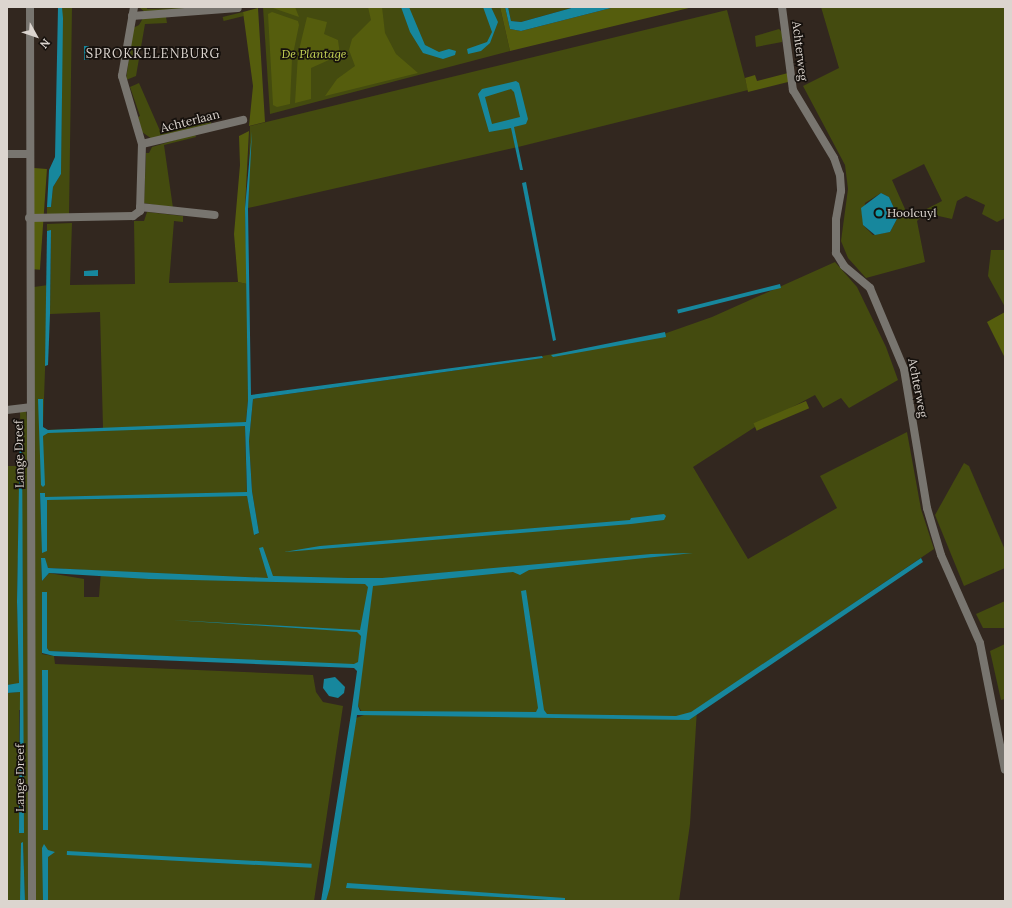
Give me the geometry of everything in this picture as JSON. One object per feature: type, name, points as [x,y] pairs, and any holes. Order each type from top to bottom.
[{"type":"street","name":"Lange Dreef","points":[[30,7],[29,218],[32,901]]},
{"type":"street","points":[[29,218],[133,216],[138,213],[140,207],[142,144],[122,76],[134,7]]},
{"type":"street","name":"Achterweg","points":[[782,7],[793,90],[834,158],[840,176],[841,191],[836,220],[836,253],[844,266],[870,288],[904,369],[927,508],[941,555],[980,643],[1005,770]]},
{"type":"street","points":[[132,16],[238,8]]},
{"type":"street","name":"Achterlaan","points":[[142,144],[243,120]]},
{"type":"street","points":[[7,154],[29,154]]},
{"type":"street","points":[[140,207],[216,215]]},
{"type":"street","points":[[7,410],[30,407]]},
{"type":"green space","points":[[62,7],[72,7],[69,215],[47,216],[47,207],[51,207],[53,187],[61,174]]},
{"type":"green space","points":[[147,7],[147,9],[211,7],[146,13],[140,8]]},
{"type":"green space","name":"De Plantage","points":[[263,7],[500,7],[510,51],[270,114]]},
{"type":"green space","points":[[270,7],[295,7],[299,17]]},
{"type":"green space","points":[[368,7],[382,7],[385,33],[396,54],[418,73],[325,96],[337,79],[355,66],[349,50],[352,39],[371,20]]},
{"type":"green space","points":[[500,7],[505,7],[510,29],[521,31],[615,7],[693,7],[510,51]]},
{"type":"green space","points":[[508,7],[575,7],[521,22],[511,21]]},
{"type":"green space","points":[[821,7],[1005,7],[1005,218],[997,222],[982,214],[985,205],[966,196],[957,201],[952,219],[925,213],[917,221],[925,262],[866,278],[848,258],[841,241],[848,189],[845,165],[803,86],[839,68]],"holes":[[[924,164],[942,201],[909,218],[892,180]],[[881,193],[889,197],[898,217],[890,232],[873,235],[863,225],[865,203]]]},
{"type":"green space","points":[[258,8],[265,122],[249,126],[253,86],[243,12]]},
{"type":"green space","points":[[727,10],[748,90],[518,147],[248,208],[250,126]]},
{"type":"green space","points":[[243,12],[244,16],[224,21],[223,17]]},
{"type":"green space","points":[[272,12],[298,21],[299,25],[292,59],[290,104],[277,107],[273,105],[268,14]]},
{"type":"green space","points":[[166,17],[167,23],[145,24],[136,76],[126,80],[133,28],[139,25],[143,18]]},
{"type":"green space","points":[[307,17],[327,22],[324,34],[338,40],[340,55],[311,68],[311,99],[295,103],[298,54]]},
{"type":"green space","points":[[779,29],[782,32],[782,42],[756,47],[755,36]]},
{"type":"green space","points":[[788,73],[788,82],[748,92],[745,78],[755,75],[757,81]]},
{"type":"green space","points":[[139,83],[161,133],[211,122],[211,124],[152,139],[142,132],[138,117],[140,116],[130,87]]},
{"type":"green space","points":[[249,131],[245,208],[247,284],[238,282],[234,234],[240,165],[239,136]]},
{"type":"green space","points":[[195,134],[196,137],[164,145],[173,208],[144,203],[146,153],[149,153],[152,147]]},
{"type":"green space","points":[[34,168],[47,169],[40,270],[27,269]]},
{"type":"green space","points":[[147,212],[183,216],[183,222],[174,221],[169,283],[238,282],[247,284],[248,400],[245,431],[247,496],[255,535],[259,533],[252,491],[249,441],[253,399],[543,358],[542,356],[658,336],[712,317],[835,262],[857,287],[886,347],[898,380],[849,408],[841,398],[823,408],[815,395],[755,427],[693,467],[748,559],[837,508],[820,476],[907,432],[921,509],[934,549],[697,709],[690,824],[679,901],[323,901],[356,718],[364,715],[358,706],[360,665],[49,651],[47,648],[47,592],[42,592],[42,654],[54,656],[55,664],[313,675],[316,692],[323,702],[343,706],[314,901],[35,901],[34,287],[48,285],[43,427],[45,430],[103,428],[100,312],[50,314],[51,231],[47,231],[47,224],[72,223],[70,285],[135,284],[134,221],[144,221]],"holes":[[[40,493],[44,493],[46,500],[47,551],[41,524]],[[41,558],[48,568],[101,571],[99,597],[84,597],[84,579],[49,573],[42,581]]]},
{"type":"green space","points":[[991,250],[1005,250],[1005,307],[988,276]]},
{"type":"green space","points":[[1005,312],[1005,358],[987,322]]},
{"type":"green space","points":[[806,401],[809,408],[757,431],[754,423]]},
{"type":"green space","points":[[26,410],[29,443],[28,901],[25,901],[23,842],[20,901],[7,901],[7,693],[19,692],[19,684],[7,685],[7,466],[20,466],[17,602],[20,674],[23,600],[20,411]],"holes":[[[20,710],[23,833],[19,832]]]},
{"type":"green space","points":[[964,463],[969,466],[1005,550],[1005,568],[964,586],[935,515]]},
{"type":"green space","points":[[1005,601],[1005,628],[983,628],[976,614]]},
{"type":"green space","points":[[1005,644],[1005,699],[1001,700],[990,651]]},
{"type":"water","points":[[58,7],[62,7],[63,18],[61,174],[53,187],[51,207],[47,207],[49,170],[55,157]]},
{"type":"water","points":[[401,7],[409,7],[425,45],[439,52],[449,49],[456,51],[455,55],[443,59],[423,53],[410,32]]},
{"type":"water","points":[[483,7],[491,7],[498,22],[490,43],[481,51],[468,54],[467,49],[487,42],[492,32]]},
{"type":"water","points":[[505,7],[508,7],[511,21],[521,22],[575,7],[615,7],[521,31],[510,29]]},
{"type":"water","points":[[84,46],[89,46],[89,60],[84,60]]},
{"type":"water","points":[[516,81],[519,83],[528,119],[526,124],[514,127],[523,170],[520,170],[511,128],[489,132],[478,94],[482,89]],"holes":[[[511,89],[514,92],[520,117],[492,124],[485,97]]]},
{"type":"water","points":[[252,131],[248,209],[251,395],[542,356],[543,358],[253,399],[249,441],[252,491],[259,533],[254,535],[247,496],[47,500],[47,551],[42,553],[40,493],[45,493],[45,497],[247,492],[245,426],[48,433],[43,436],[45,485],[43,487],[41,485],[38,399],[43,399],[43,427],[48,430],[246,422],[248,400],[245,208]]},
{"type":"water","points":[[526,182],[556,340],[553,341],[522,183]]},
{"type":"water","name":"Hoolcuyl","points":[[881,193],[889,197],[898,217],[890,232],[875,235],[863,225],[861,208]]},
{"type":"water","points":[[51,230],[48,365],[45,366],[47,231]]},
{"type":"water","points":[[98,270],[98,276],[84,276],[84,271]]},
{"type":"water","points":[[780,284],[781,288],[678,314],[677,310]]},
{"type":"water","points":[[665,332],[666,337],[553,357],[551,355]]},
{"type":"water","points":[[20,424],[22,424],[24,833],[19,833],[20,692],[7,693],[7,685],[19,683],[17,602]]},
{"type":"water","points":[[664,514],[666,516],[664,520],[631,524],[284,552],[320,546],[630,520],[631,518]]},
{"type":"water","points":[[263,547],[273,576],[348,578],[382,578],[651,554],[693,553],[529,570],[520,575],[513,572],[373,586],[358,706],[360,711],[536,712],[538,708],[521,591],[526,590],[544,710],[547,714],[676,716],[691,712],[921,558],[923,562],[689,720],[357,715],[330,887],[326,901],[321,901],[351,714],[357,671],[354,668],[54,656],[42,653],[42,592],[47,592],[47,648],[49,651],[354,664],[358,662],[361,636],[357,632],[172,620],[360,630],[368,587],[365,584],[149,579],[49,573],[42,581],[41,558],[45,558],[48,568],[268,578],[259,548]]},
{"type":"water","points":[[42,670],[48,670],[48,830],[43,830]]},
{"type":"water","points":[[335,677],[345,687],[344,693],[338,698],[329,696],[323,688],[324,679]]},
{"type":"water","points":[[23,842],[25,901],[20,901],[21,843]]},
{"type":"water","points":[[44,844],[48,850],[55,852],[48,857],[48,901],[43,901],[42,848]]},
{"type":"water","points":[[67,851],[312,864],[311,868],[67,855]]},
{"type":"water","points":[[347,883],[565,898],[565,901],[346,888]]},
{"type":"place","name":"Hoolcuyl","points":[[879,213]]},
{"type":"district","name":"SPROKKELENBURG","points":[[153,54]]}]
